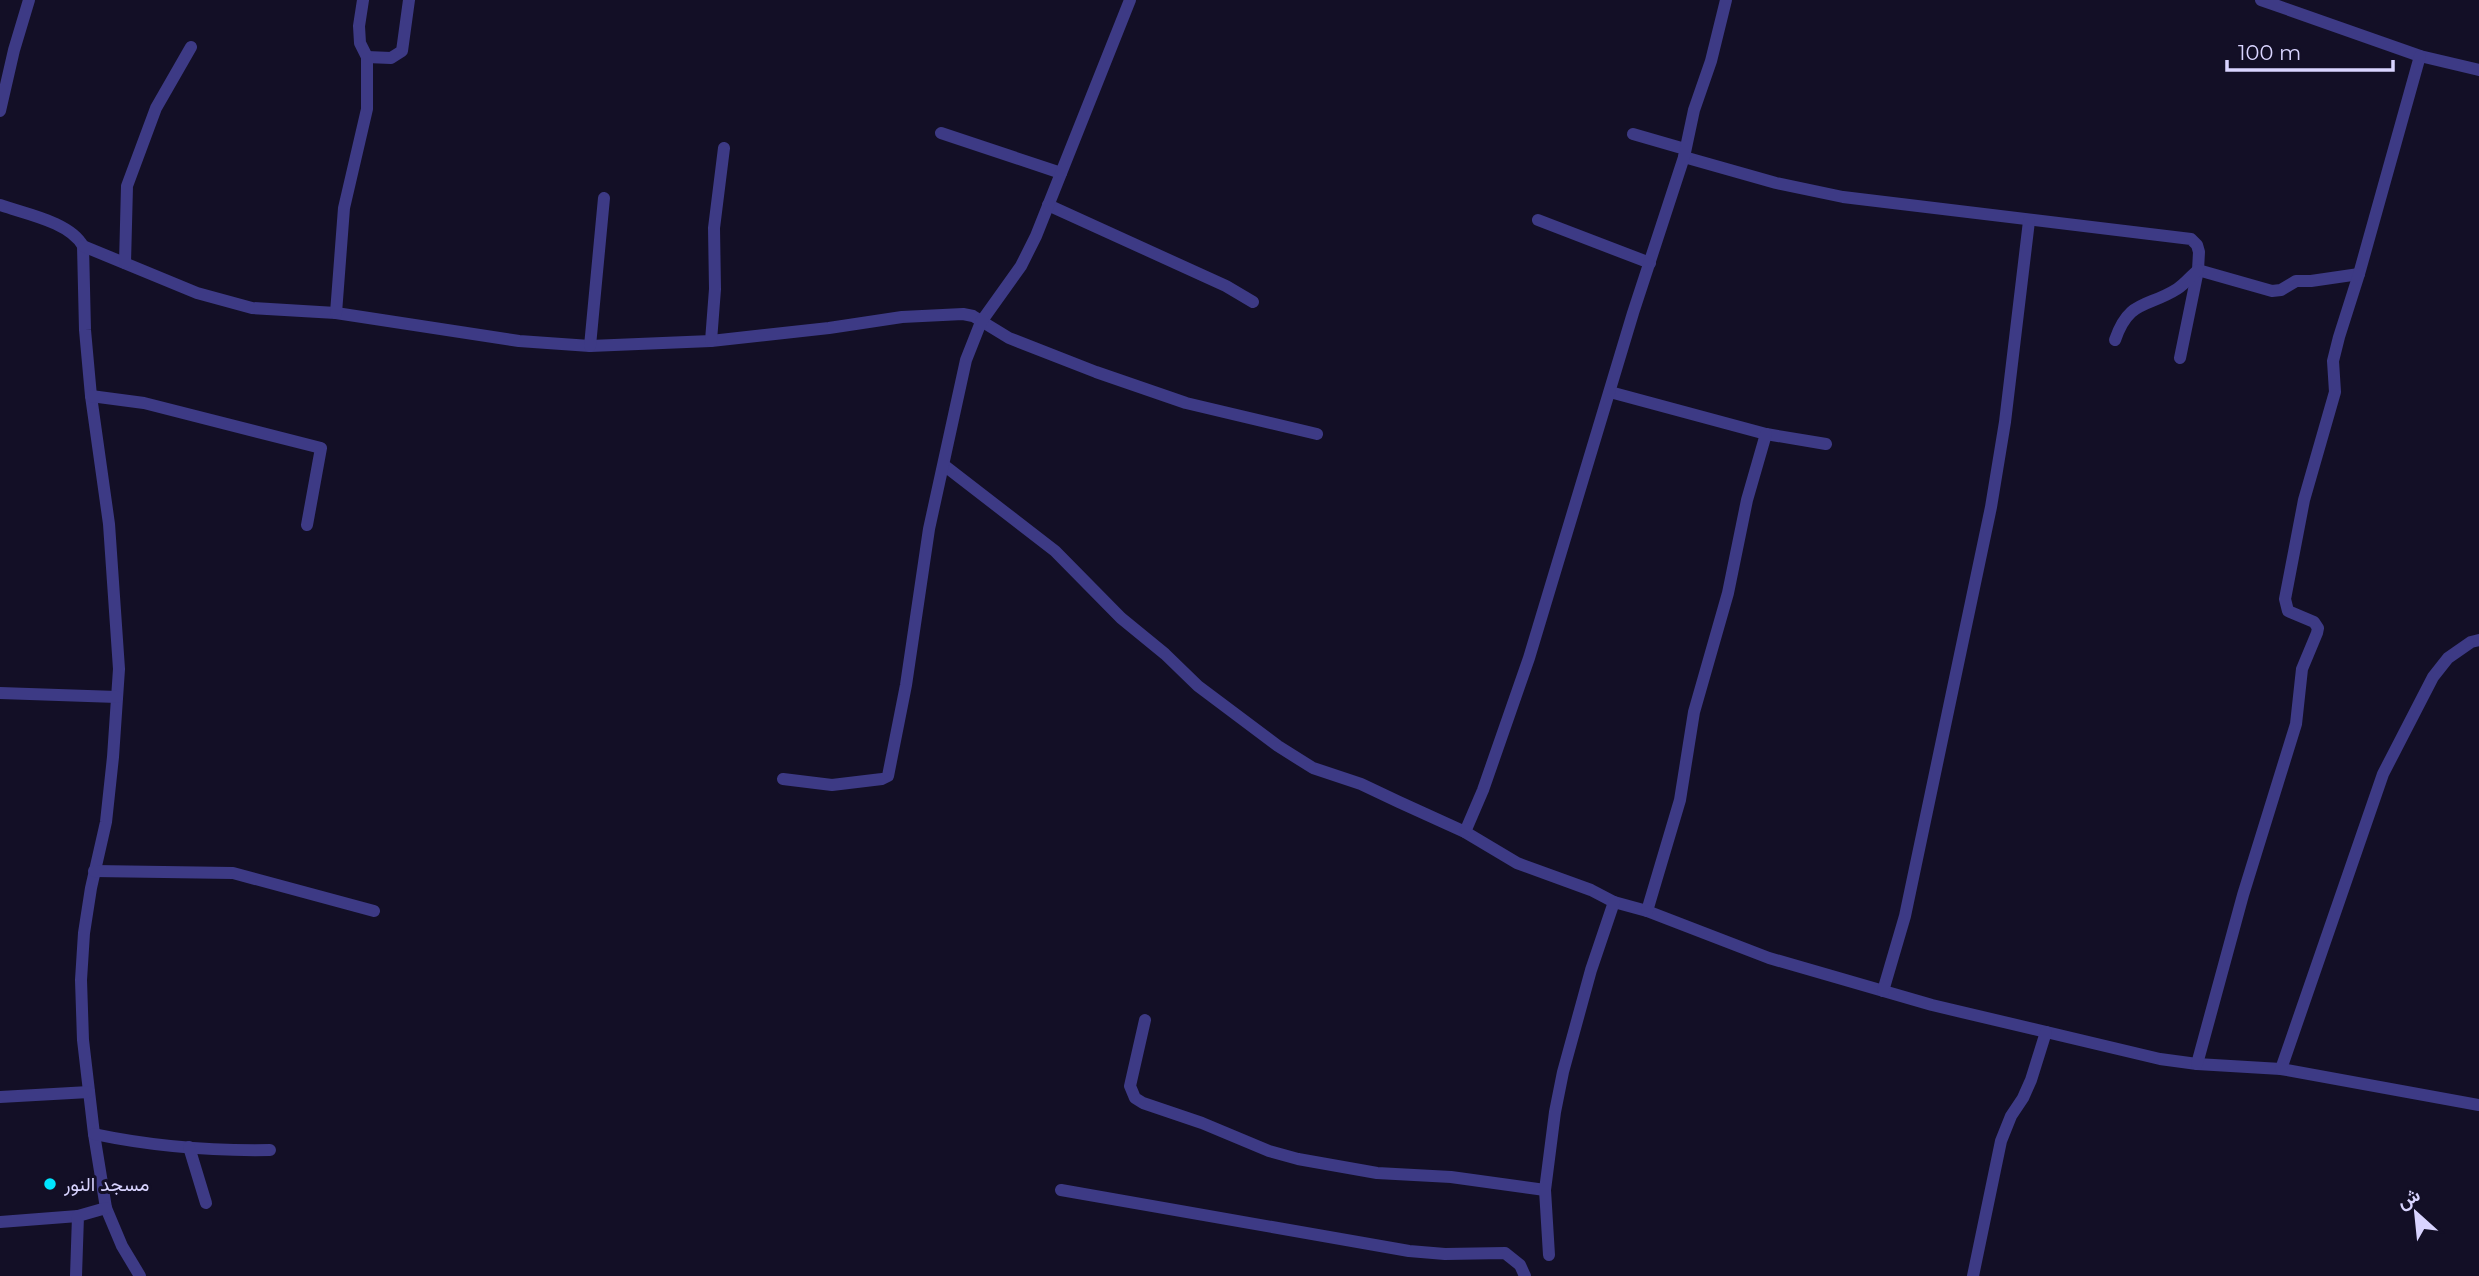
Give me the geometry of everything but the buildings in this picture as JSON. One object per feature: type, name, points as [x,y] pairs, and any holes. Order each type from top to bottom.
[{"type":"street","points":[[0,111],[29,0]]},
{"type":"street","points":[[336,313],[344,208],[367,109],[367,57],[360,43],[359,26],[363,0]]},
{"type":"street","points":[[367,57],[391,58],[402,51],[409,0]]},
{"type":"street","points":[[783,779],[832,785],[888,776],[906,685],[929,529],[945,466],[966,360],[981,322],[1021,266],[1036,236],[1130,0]]},
{"type":"street","points":[[1465,832],[1483,790],[1529,658],[1685,153],[1694,110],[1711,61],[1726,0]]},
{"type":"street","points":[[2261,0],[2420,56],[2479,70]]},
{"type":"street","points":[[125,263],[127,186],[156,108],[191,47]]},
{"type":"street","points":[[2197,1064],[2243,895],[2296,724],[2302,669],[2318,628],[2314,622],[2288,611],[2285,599],[2304,500],[2335,392],[2333,361],[2420,56]]},
{"type":"street","points":[[941,133],[1061,173]]},
{"type":"street","points":[[1633,134],[1776,183],[1843,197],[2191,239],[2199,252],[2198,270],[2180,358]]},
{"type":"street","points":[[711,341],[715,289],[714,228],[724,148]]},
{"type":"street","points":[[590,346],[604,198]]},
{"type":"street","points":[[0,205],[66,228],[77,234],[83,246],[85,330],[91,396],[109,524],[118,669],[107,822],[94,872],[84,933],[81,981],[83,1040],[106,1208],[122,1246],[140,1276]]},
{"type":"street","points":[[1048,205],[1226,286],[1253,302]]},
{"type":"street","points":[[1538,220],[1650,263]]},
{"type":"street","points":[[1883,991],[1905,916],[1991,507],[2005,422],[2029,221]]},
{"type":"street","points":[[83,246],[197,293],[252,308],[336,313],[519,341],[590,346],[711,341],[902,317],[963,314],[1009,338],[1186,403],[1317,434]]},
{"type":"street","points":[[2198,270],[2272,291],[2281,290],[2296,281],[2360,274]]},
{"type":"street","points":[[2115,340],[2125,318],[2136,307],[2175,290],[2198,270]]},
{"type":"street","points":[[1610,392],[1766,434],[1826,444]]},
{"type":"street","points":[[91,396],[144,403],[321,448],[307,526]]},
{"type":"street","points":[[1647,911],[1680,800],[1694,712],[1728,593],[1747,500],[1766,434]]},
{"type":"street","points":[[945,466],[1055,551],[1122,618],[1198,686],[1278,746],[1313,768],[1361,784],[1465,832],[1517,863],[1591,890],[1614,902],[1647,911],[1769,958],[1883,991],[2149,1056],[2197,1064],[2281,1069],[2479,1105]]},
{"type":"street","points":[[2281,1069],[2383,774],[2432,677],[2448,658],[2479,640]]},
{"type":"street","points":[[0,693],[117,697]]},
{"type":"street","points":[[94,872],[233,873],[374,911]]},
{"type":"street","points":[[1549,1255],[1545,1190],[1563,1072],[1591,970],[1614,902]]},
{"type":"street","points":[[1146,1020],[1130,1086],[1135,1098],[1143,1103],[1202,1123],[1269,1151],[1298,1159],[1377,1173],[1434,1176],[1545,1190]]},
{"type":"street","points":[[1973,1276],[2001,1141],[2031,1080],[2046,1032]]},
{"type":"street","points":[[0,1097],[89,1092]]},
{"type":"street","points":[[94,1135],[136,1143],[229,1151],[270,1150]]},
{"type":"street","points":[[189,1147],[206,1203]]},
{"type":"street","points":[[1061,1190],[1428,1254],[1505,1253],[1520,1265],[1524,1276]]},
{"type":"street","points":[[0,1222],[78,1216],[106,1208]]},
{"type":"street","points":[[76,1276],[78,1216]]},
{"type":"place","name":"مسجد النور","points":[[50,1184]]}]
